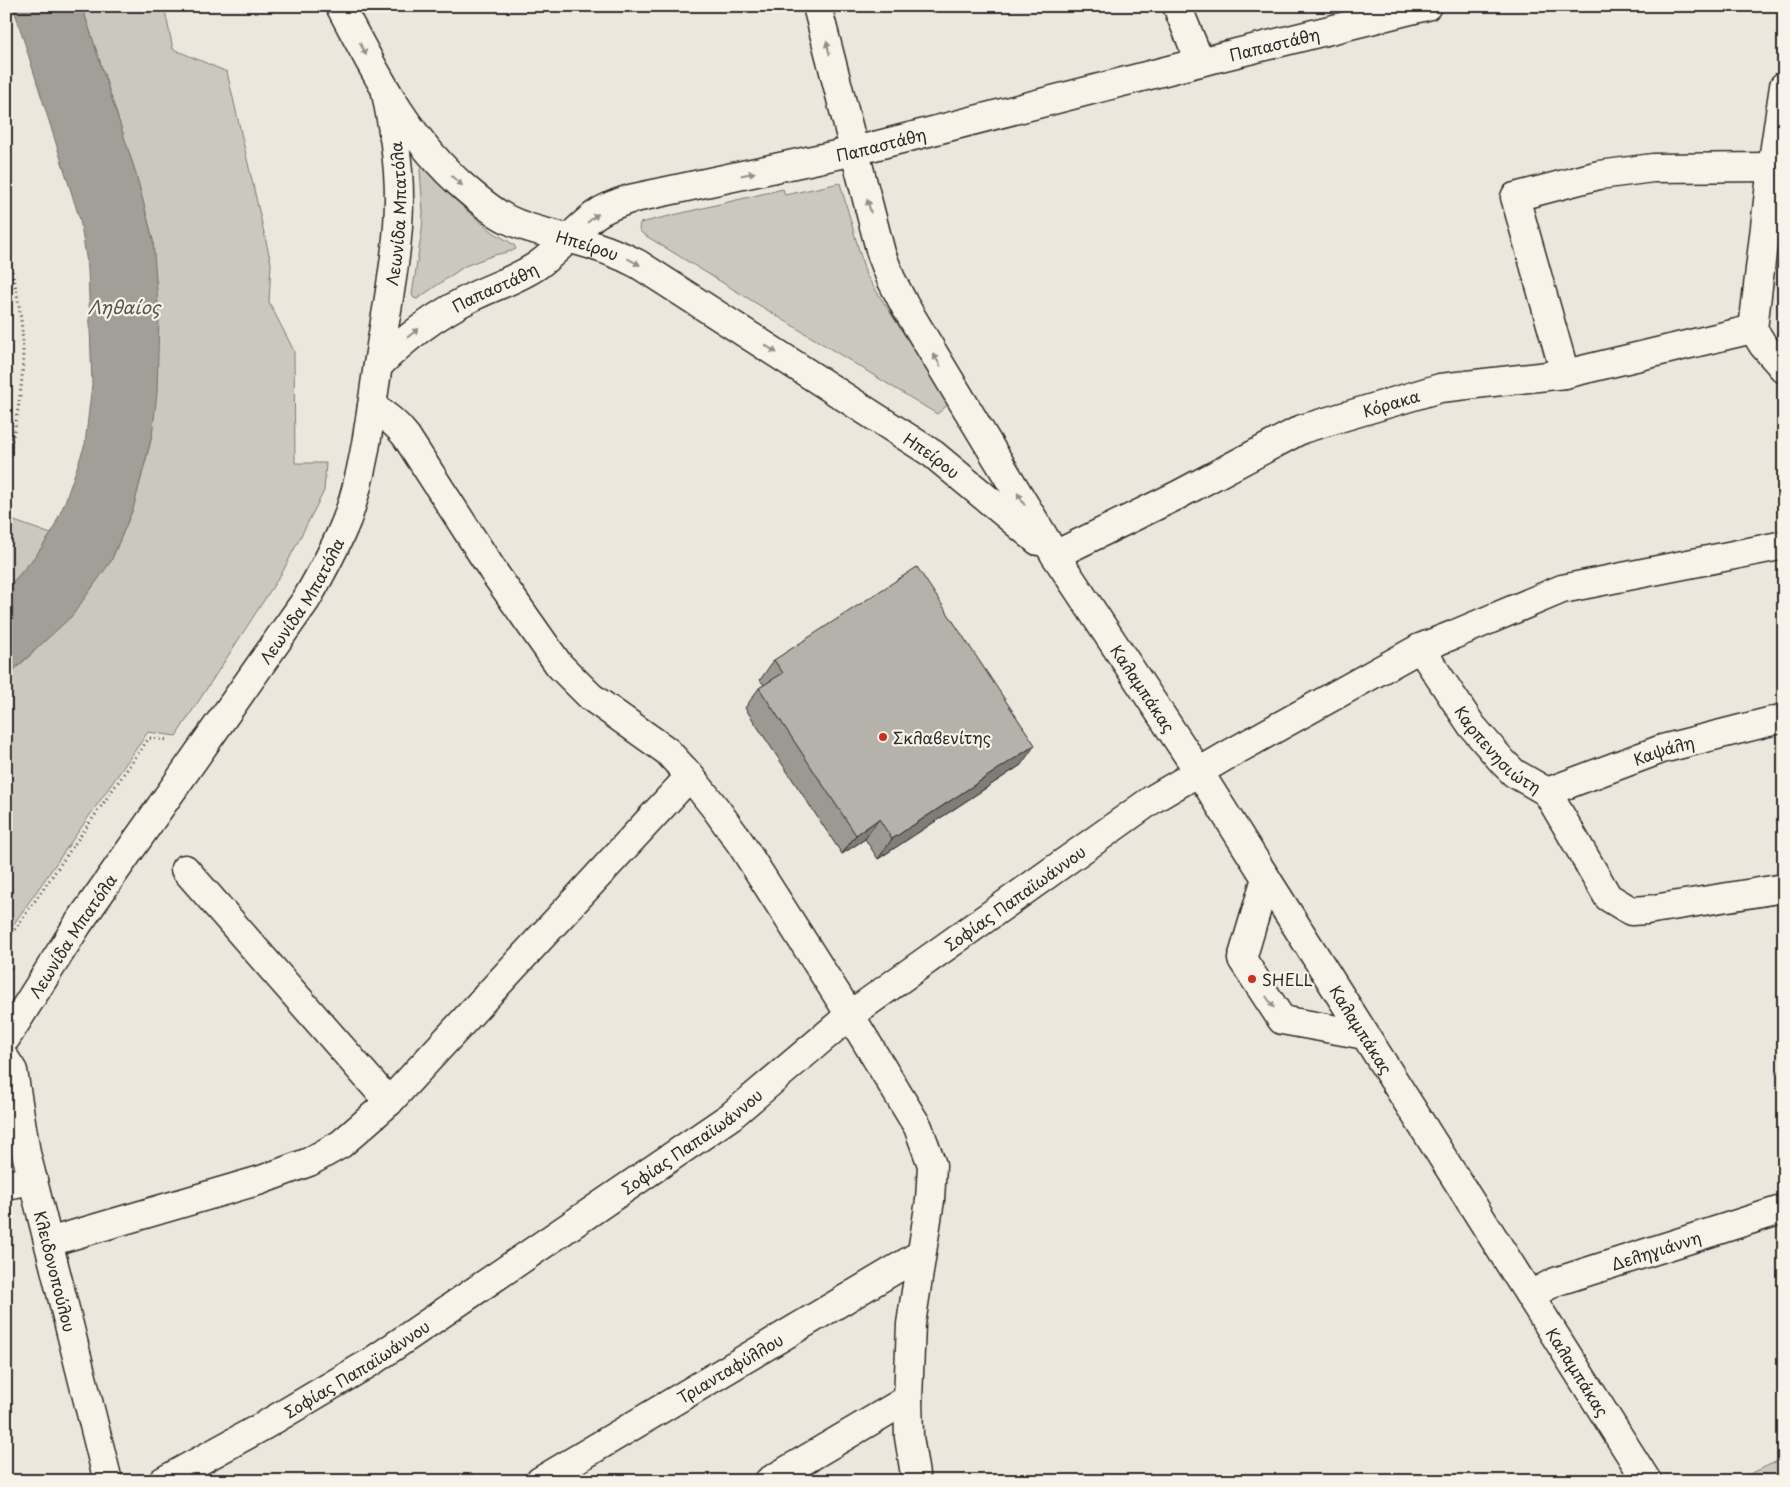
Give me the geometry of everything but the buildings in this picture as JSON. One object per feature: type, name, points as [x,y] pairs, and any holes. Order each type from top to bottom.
[{"type":"street","name":"Ηπείρου","points":[[340,6],[386,92],[429,152],[448,173],[481,202],[517,223],[619,254],[638,264],[933,454],[1055,555]]},
{"type":"street","points":[[818,6],[881,253],[891,279],[905,306],[1055,555]]},
{"type":"street","points":[[1177,6],[1200,62]]},
{"type":"street","name":"Παπαστάθη","points":[[378,366],[398,345],[436,316],[536,266],[595,215],[630,199],[855,151],[1426,6]]},
{"type":"street","points":[[1784,86],[1772,167],[1753,329],[1763,345],[1784,369]]},
{"type":"street","name":"Λεωνίδα Μπατόλα","points":[[6,1038],[78,924],[306,600],[324,570],[347,518],[357,485],[372,407],[399,208],[396,147],[386,92]]},
{"type":"street","points":[[1565,374],[1515,197],[1599,176],[1653,168],[1772,167]]},
{"type":"street","name":"Κόρακα","points":[[1055,555],[1178,496],[1302,429],[1440,388],[1565,374],[1753,329]]},
{"type":"street","points":[[372,407],[396,423],[406,436],[495,574],[559,665],[591,698],[667,751],[690,776],[741,844],[850,1015],[918,1127],[932,1166],[930,1200],[911,1324],[908,1399],[909,1437],[916,1481]]},
{"type":"street","name":"Σοφίας Παπαϊωάννου","points":[[163,1481],[265,1425],[379,1357],[731,1116],[850,1015],[1153,799],[1198,772],[1420,648],[1562,589],[1784,545]]},
{"type":"street","name":"Καλαμπάκας","points":[[1055,555],[1266,878],[1647,1481]]},
{"type":"street","name":"Καρπενησιώτη","points":[[1420,648],[1472,726],[1503,762],[1514,773],[1547,792],[1608,897],[1631,911],[1648,910],[1784,888]]},
{"type":"street","name":"Καψάλη","points":[[1547,792],[1662,749],[1784,718]]},
{"type":"street","points":[[50,1242],[261,1180],[309,1162],[341,1144],[389,1102],[690,776]]},
{"type":"street","points":[[185,869],[389,1102]]},
{"type":"street","points":[[1266,878],[1242,960],[1282,1020],[1365,1035]]},
{"type":"street","name":"Κλειδονοπούλου","points":[[6,1060],[13,1071],[23,1138],[108,1481]]},
{"type":"street","points":[[6,1185],[33,1180]]},
{"type":"street","name":"Δεληγιάννη","points":[[1530,1295],[1555,1282],[1784,1209]]},
{"type":"street","name":"Τριανταφύλλου","points":[[540,1481],[921,1254]]},
{"type":"street","points":[[769,1481],[908,1399]]},
{"type":"path","points":[[6,248],[21,320],[23,352],[18,404],[6,466]]},
{"type":"path","points":[[6,942],[149,738],[177,740]]},
{"type":"shaded area","points":[[82,6],[164,6],[173,49],[227,72],[271,263],[269,302],[294,351],[295,463],[326,463],[324,491],[283,571],[176,736],[148,732],[6,935],[6,677],[32,654],[111,561],[133,509],[152,436],[153,240],[136,174]]},
{"type":"shaded area","points":[[423,167],[471,214],[514,245],[516,249],[465,266],[417,299],[412,295],[422,230],[423,212],[420,170]]},
{"type":"shaded area","points":[[840,183],[866,275],[949,404],[937,414],[639,230],[640,223],[783,189],[785,195]]},
{"type":"shaded area","points":[[6,518],[51,534],[37,554],[6,590]]},
{"type":"shaded area","points":[[1784,1458],[1784,1481],[1735,1481]]},
{"type":"water","name":"Ληθαίος","points":[[13,6],[82,6],[136,174],[153,240],[159,317],[157,393],[152,436],[133,509],[111,561],[72,616],[6,677],[6,590],[37,554],[51,534],[65,502],[85,444],[92,384],[88,269],[80,220]]},
{"type":"place","name":"Σκλαβενίτης","points":[[883,737]]},
{"type":"place","name":"SHELL","points":[[1252,979]]}]
